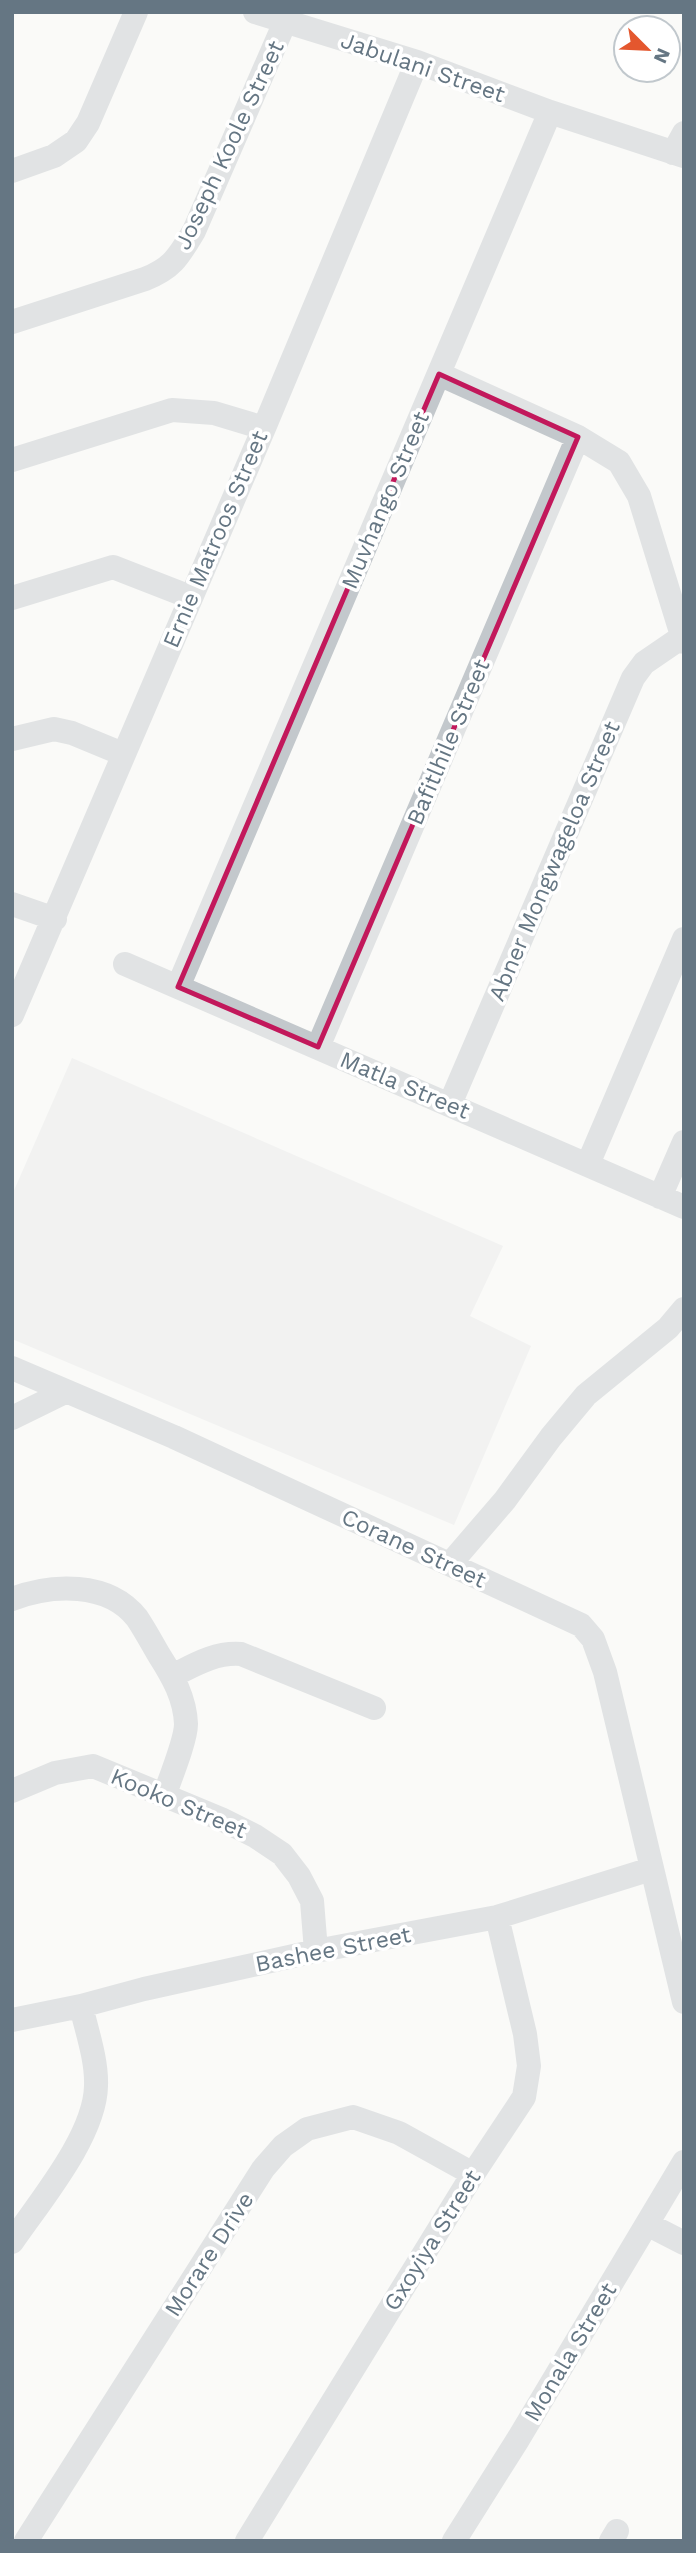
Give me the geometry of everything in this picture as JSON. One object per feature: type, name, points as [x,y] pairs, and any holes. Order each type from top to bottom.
[{"type":"street","points":[[12,171],[54,156],[76,141],[88,123],[136,12]]},
{"type":"street","name":"Jabulani Street","points":[[255,12],[416,62],[550,112],[680,147]]},
{"type":"street","name":"Joseph Koole Street","points":[[12,322],[145,279],[165,271],[179,257],[194,231],[285,22]]},
{"type":"street","name":"Ernie Matroos Street","points":[[12,1015],[264,428],[416,62]]},
{"type":"street","points":[[550,112],[439,374],[578,437],[619,462],[639,496],[683,639]]},
{"type":"street","name":"Muvhango Street","points":[[178,987],[439,374]]},
{"type":"street","points":[[12,460],[172,410],[214,414],[264,428]]},
{"type":"street","name":"Bafitlhile Street","points":[[318,1047],[578,437]]},
{"type":"street","points":[[12,598],[113,567],[190,597]]},
{"type":"street","name":"Abner Mongwageloa Street","points":[[450,1104],[633,678],[644,663],[683,639]]},
{"type":"street","points":[[12,739],[54,729],[72,733],[123,754]]},
{"type":"street","points":[[12,904],[55,919]]},
{"type":"street","points":[[588,1164],[684,939]]},
{"type":"street","name":"Matla Street","points":[[125,964],[684,1207]]},
{"type":"street","points":[[660,1197],[684,1142]]},
{"type":"street","points":[[450,1564],[505,1500],[586,1395],[668,1328],[684,1309]]},
{"type":"street","name":"Corane Street","points":[[12,1368],[174,1437],[581,1625],[593,1639],[605,1672],[651,1869]]},
{"type":"street","points":[[12,1418],[65,1392]]},
{"type":"street","points":[[12,1599],[42,1590],[65,1587],[112,1598],[135,1616],[172,1676],[183,1700],[186,1728],[164,1796]]},
{"type":"street","points":[[172,1676],[218,1655],[241,1654],[374,1707]]},
{"type":"street","name":"Kooko Street","points":[[12,1791],[55,1773],[93,1766],[221,1819],[255,1836],[282,1854],[299,1875],[312,1901],[316,1951]]},
{"type":"street","points":[[651,1869],[684,2002]]},
{"type":"street","name":"Bashee Street","points":[[12,2020],[316,1951],[498,1917],[651,1869]]},
{"type":"street","name":"Gxoyiya Street","points":[[247,2541],[472,2174],[524,2097],[529,2066],[525,2034],[498,1917]]},
{"type":"street","points":[[12,2242],[79,2142],[91,2113],[96,2090],[96,2072],[81,2006]]},
{"type":"street","name":"Morare Drive","points":[[26,2541],[263,2169],[283,2146],[307,2129],[354,2118],[399,2133],[472,2174]]},
{"type":"street","name":"Monala Street","points":[[454,2541],[684,2162]]},
{"type":"street","points":[[647,2224],[684,2243]]},
{"type":"highlighted area","points":[[439,374],[578,437],[318,1047],[178,987]]},
{"type":"shaded area","points":[[72,1058],[503,1246],[470,1316],[531,1346],[454,1525],[12,1339],[12,1195]]}]
